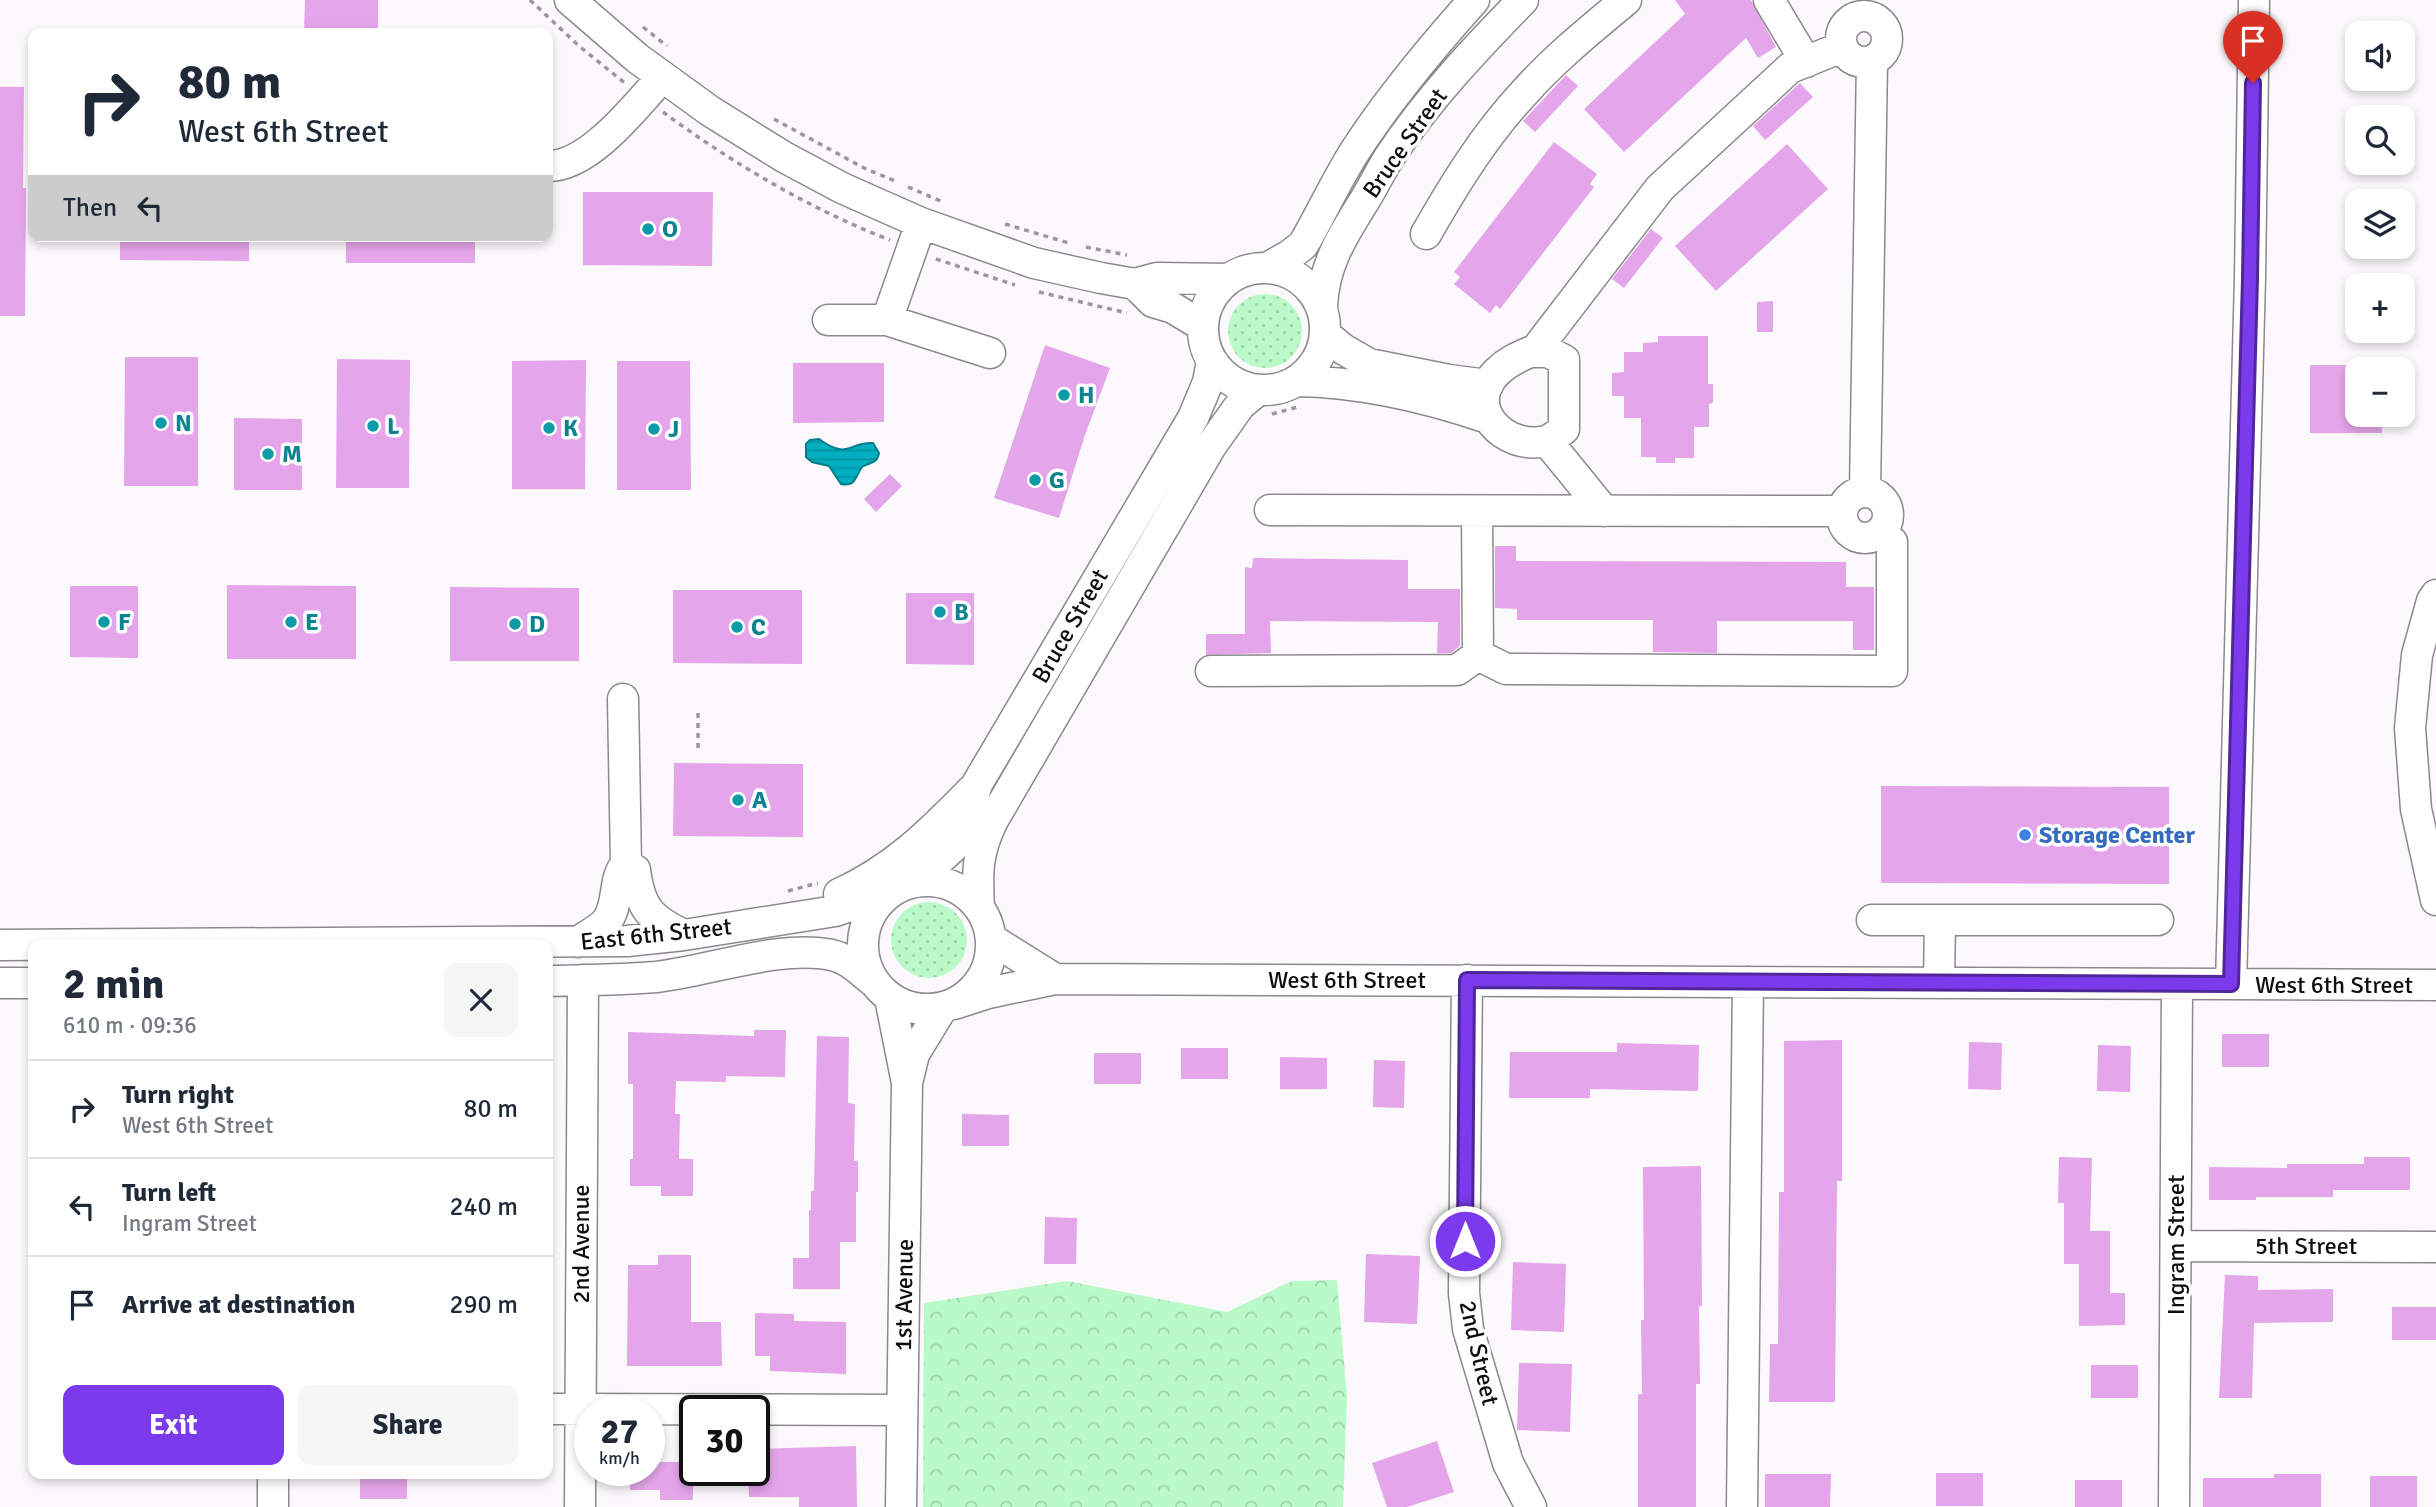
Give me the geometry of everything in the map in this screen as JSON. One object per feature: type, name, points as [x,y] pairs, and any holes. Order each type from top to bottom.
[{"type":"street","points":[[570,0],[637,58],[670,65],[710,111],[784,157],[842,188],[921,223],[1034,264],[1135,270],[1157,278],[1229,279]]},
{"type":"street","name":"Bruce Street","points":[[1267,268],[1303,245],[1353,155],[1383,109],[1431,48],[1474,0]]},
{"type":"street","name":"Bruce Street","points":[[1324,320],[1323,283],[1339,241],[1390,157],[1448,81],[1523,0]]},
{"type":"street","points":[[1426,234],[1464,168],[1523,94],[1573,45],[1626,0]]},
{"type":"street","points":[[1769,0],[1806,62]]},
{"type":"street","points":[[2231,984],[2250,278],[2254,0]]},
{"type":"street","points":[[1864,15],[1878,20],[1886,31],[1887,46],[1884,52],[1872,61],[1856,61],[1849,57],[1842,47],[1841,35],[1849,21],[1864,15]]},
{"type":"street","points":[[1534,352],[1660,188],[1790,68],[1842,47]]},
{"type":"street","points":[[1865,491],[1872,61]]},
{"type":"street","points":[[553,166],[560,166],[618,128],[670,65]]},
{"type":"street","points":[[887,320],[921,223]]},
{"type":"street","points":[[1488,385],[1369,364],[1343,349],[1305,283],[1293,275],[1267,268],[1240,272],[1229,279],[1210,299],[1203,326],[1206,350],[1212,362],[1231,381],[1262,403],[1278,389],[1299,394],[1364,386],[1446,404],[1488,418]]},
{"type":"street","points":[[1135,270],[1153,302],[1173,308],[1203,326]]},
{"type":"street","points":[[828,320],[887,320],[990,353]]},
{"type":"street","points":[[1299,394],[1323,349],[1324,320]]},
{"type":"street","points":[[1534,352],[1548,352],[1564,360],[1564,429],[1547,441],[1524,442],[1502,434],[1488,418],[1484,401],[1488,385],[1496,372],[1511,360],[1534,352]]},
{"type":"street","name":"Bruce Street","points":[[916,881],[953,847],[967,818],[977,785],[1194,418],[1208,382],[1212,362]]},
{"type":"street","name":"Bruce Street","points":[[979,907],[978,858],[982,841],[993,820],[1211,446],[1240,405],[1262,403]]},
{"type":"street","points":[[1547,441],[1604,510]]},
{"type":"street","points":[[1865,491],[1879,495],[1887,507],[1888,521],[1873,537],[1857,537],[1844,526],[1842,511],[1850,496],[1865,491]]},
{"type":"street","points":[[1270,510],[1842,511]]},
{"type":"street","points":[[1477,511],[1478,655]]},
{"type":"street","points":[[1478,655],[1506,669],[1892,671],[1892,542],[1881,531]]},
{"type":"street","points":[[2436,595],[2417,655],[2410,728],[2416,809],[2436,900]]},
{"type":"street","points":[[1211,671],[1457,670],[1478,655]]},
{"type":"street","points":[[578,942],[606,922],[616,900],[620,870],[626,864],[623,699]]},
{"type":"street","points":[[774,919],[830,898],[879,873],[905,856],[977,785]]},
{"type":"street","points":[[626,864],[635,870],[643,905],[659,923],[684,935]]},
{"type":"street","points":[[916,881],[934,881],[951,885],[966,894],[979,907],[987,922],[991,939],[990,959],[983,977],[971,992],[948,1006],[924,1010],[906,1006],[881,990],[866,967],[862,950],[863,934],[867,918],[888,892],[916,881]]},
{"type":"street","name":"East 6th Street","points":[[553,942],[627,941],[684,935],[835,911],[888,892]]},
{"type":"street","points":[[1872,920],[2158,920]]},
{"type":"street","points":[[1939,983],[1940,920]]},
{"type":"street","points":[[991,939],[1055,979]]},
{"type":"street","name":"East 6th Street","points":[[0,945],[28,945]]},
{"type":"street","name":"East 6th Street","points":[[553,981],[657,977],[770,956],[808,953],[833,955],[849,961],[881,990]]},
{"type":"street","name":"West 6th Street","points":[[948,1006],[989,993],[1055,979],[2436,985]]},
{"type":"street","name":"2nd Street","points":[[1467,980],[1464,1293],[1468,1329],[1508,1463],[1531,1507]]},
{"type":"street","name":"2nd Avenue","points":[[580,1395],[583,981]]},
{"type":"street","points":[[1742,1507],[1748,982]]},
{"type":"street","points":[[0,983],[28,983]]},
{"type":"street","name":"Ingram Street","points":[[2174,1507],[2177,984]]},
{"type":"street","name":"1st Avenue","points":[[881,990],[899,1034],[907,1083],[901,1507]]},
{"type":"street","name":"1st Avenue","points":[[907,1083],[914,1054],[948,1006]]},
{"type":"street","name":"5th Street","points":[[2177,1246],[2436,1247]]},
{"type":"street","points":[[553,1409],[574,1408]]},
{"type":"street","points":[[665,1409],[902,1410]]},
{"type":"street","points":[[273,1479],[273,1507]]},
{"type":"street","name":"2nd Avenue","points":[[580,1486],[580,1507]]},
{"type":"path","points":[[530,0],[613,75]]},
{"type":"path","points":[[636,21],[670,65]]},
{"type":"path","points":[[767,115],[896,182]]},
{"type":"path","points":[[907,187],[950,205]]},
{"type":"path","points":[[999,222],[1074,244],[1135,270]]},
{"type":"path","points":[[1262,403],[1299,394]]},
{"type":"path","points":[[698,713],[698,749]]},
{"type":"path","points":[[787,891],[823,882]]},
{"type":"green space","points":[[1258,294],[1272,294],[1286,300],[1296,310],[1302,331],[1300,345],[1286,362],[1272,368],[1258,368],[1244,362],[1234,352],[1228,338],[1228,324],[1234,310],[1244,300]]},
{"type":"green space","points":[[929,902],[944,905],[956,913],[964,925],[967,940],[964,955],[956,967],[944,975],[929,978],[914,975],[902,967],[894,955],[891,940],[894,925],[902,913],[914,905]]},
{"type":"green space","points":[[1337,1280],[1347,1397],[1343,1507],[923,1507],[924,1303],[1067,1281],[1227,1312],[1292,1281]]},
{"type":"water","points":[[819,439],[837,449],[873,443],[879,453],[878,457],[862,467],[852,483],[841,484],[829,466],[812,462],[806,457],[806,444],[810,440]]},
{"type":"building","points":[[305,0],[378,0],[378,28],[304,28]]},
{"type":"building","points":[[1675,0],[1751,0],[1776,47],[1758,58],[1746,38],[1624,152],[1584,109],[1685,14]]},
{"type":"building","points":[[1566,75],[1578,86],[1535,132],[1523,121]]},
{"type":"building","points":[[1800,83],[1813,97],[1765,140],[1753,126]]},
{"type":"building","points":[[0,87],[24,87],[25,316],[0,316]]},
{"type":"building","points":[[1554,142],[1597,174],[1590,184],[1594,187],[1500,309],[1496,305],[1490,313],[1454,284],[1460,277],[1454,272]]},
{"type":"building","points":[[1787,144],[1828,189],[1716,291],[1675,246]]},
{"type":"building","name":"O","points":[[583,192],[713,192],[712,266],[583,265]]},
{"type":"building","points":[[1651,229],[1663,238],[1624,288],[1612,279]]},
{"type":"building","points":[[120,242],[249,242],[249,261],[120,260]]},
{"type":"building","points":[[346,242],[475,242],[475,263],[346,263]]},
{"type":"building","points":[[1773,301],[1773,332],[1757,332],[1757,302]]},
{"type":"building","points":[[1658,336],[1708,336],[1708,384],[1713,384],[1713,403],[1709,404],[1709,427],[1694,427],[1694,458],[1675,458],[1675,463],[1656,463],[1656,457],[1641,457],[1641,418],[1624,418],[1624,396],[1612,396],[1612,373],[1624,372],[1624,352],[1643,352],[1643,343],[1658,342]]},
{"type":"building","points":[[1045,345],[1110,368],[1085,435],[1059,518],[994,498]]},
{"type":"building","name":"N","points":[[125,357],[198,357],[198,486],[124,486]]},
{"type":"building","name":"L","points":[[337,359],[410,360],[409,488],[336,488]]},
{"type":"building","name":"K","points":[[586,360],[585,489],[512,489],[512,361]]},
{"type":"building","name":"J","points":[[617,361],[690,361],[691,490],[617,490]]},
{"type":"building","points":[[793,363],[884,363],[884,422],[793,423]]},
{"type":"building","points":[[2310,365],[2345,365],[2345,427],[2382,427],[2382,433],[2310,433]]},
{"type":"building","name":"M","points":[[234,418],[302,419],[302,490],[234,490]]},
{"type":"building","points":[[890,474],[902,486],[876,512],[864,499]]},
{"type":"building","points":[[1495,546],[1516,546],[1516,561],[1846,562],[1846,587],[1874,587],[1874,650],[1853,650],[1853,621],[1717,621],[1717,653],[1653,652],[1653,620],[1517,620],[1517,609],[1495,608]]},
{"type":"building","points":[[1253,558],[1408,560],[1408,589],[1460,589],[1460,646],[1451,653],[1437,653],[1438,622],[1270,621],[1271,653],[1206,655],[1206,634],[1245,634],[1245,567],[1252,568]]},
{"type":"building","name":"E","points":[[227,585],[356,586],[356,659],[227,659]]},
{"type":"building","name":"F","points":[[70,586],[138,586],[138,658],[70,657]]},
{"type":"building","name":"D","points":[[450,587],[579,588],[579,661],[450,661]]},
{"type":"building","name":"C","points":[[673,590],[802,590],[802,664],[673,663]]},
{"type":"building","name":"B","points":[[906,593],[974,593],[974,665],[906,664]]},
{"type":"building","name":"A","points":[[674,763],[803,764],[803,837],[673,836]]},
{"type":"building","name":"Storage Center","points":[[1881,786],[2169,787],[2169,884],[1881,883]]},
{"type":"building","points":[[754,1030],[786,1030],[785,1077],[726,1076],[726,1082],[676,1081],[675,1114],[680,1114],[679,1159],[693,1159],[693,1196],[661,1196],[661,1186],[630,1186],[630,1159],[633,1159],[633,1084],[628,1084],[628,1032],[754,1036]]},
{"type":"building","points":[[2222,1034],[2269,1034],[2269,1067],[2222,1067]]},
{"type":"building","points":[[817,1036],[849,1037],[848,1103],[855,1104],[854,1161],[858,1161],[856,1242],[840,1242],[840,1289],[793,1289],[793,1258],[809,1258],[809,1210],[811,1191],[814,1191]]},
{"type":"building","points":[[1842,1040],[1842,1181],[1837,1181],[1835,1402],[1769,1402],[1770,1344],[1778,1344],[1779,1192],[1784,1192],[1784,1041]]},
{"type":"building","points":[[1969,1042],[2002,1043],[2001,1090],[1968,1089]]},
{"type":"building","points":[[1617,1043],[1699,1045],[1698,1091],[1590,1089],[1590,1098],[1509,1098],[1510,1052],[1617,1052]]},
{"type":"building","points":[[2098,1045],[2131,1046],[2130,1092],[2097,1091]]},
{"type":"building","points":[[1181,1048],[1228,1048],[1228,1079],[1181,1079]]},
{"type":"building","points":[[1094,1053],[1141,1053],[1141,1084],[1094,1084]]},
{"type":"building","points":[[1280,1057],[1327,1058],[1327,1089],[1280,1089]]},
{"type":"building","points":[[1374,1060],[1405,1061],[1404,1108],[1373,1107]]},
{"type":"building","points":[[962,1114],[1009,1115],[1009,1146],[962,1146]]},
{"type":"building","points":[[2059,1157],[2092,1158],[2090,1231],[2110,1231],[2110,1293],[2125,1293],[2125,1325],[2079,1326],[2079,1264],[2064,1264],[2064,1203],[2058,1203]]},
{"type":"building","points":[[2364,1157],[2410,1157],[2410,1190],[2333,1190],[2333,1197],[2209,1200],[2209,1167],[2287,1168],[2287,1164],[2364,1164]]},
{"type":"building","points":[[1701,1166],[1702,1306],[1699,1306],[1700,1384],[1696,1384],[1696,1507],[1638,1507],[1638,1394],[1642,1394],[1641,1320],[1644,1320],[1643,1167]]},
{"type":"building","points":[[1045,1217],[1077,1218],[1076,1264],[1044,1264]]},
{"type":"building","points":[[1366,1254],[1420,1256],[1417,1324],[1364,1322]]},
{"type":"building","points":[[658,1255],[691,1255],[691,1322],[721,1322],[722,1366],[627,1366],[628,1265],[658,1265]]},
{"type":"building","points":[[1513,1262],[1566,1264],[1564,1332],[1511,1330]]},
{"type":"building","points":[[2225,1275],[2258,1276],[2258,1290],[2333,1289],[2333,1322],[2254,1323],[2252,1398],[2219,1398]]},
{"type":"building","points":[[2392,1307],[2436,1307],[2436,1340],[2392,1340]]},
{"type":"building","points":[[755,1313],[794,1314],[794,1321],[846,1322],[846,1374],[770,1371],[770,1356],[755,1356]]},
{"type":"building","points":[[1519,1363],[1572,1364],[1570,1432],[1517,1430]]},
{"type":"building","points":[[2091,1365],[2138,1365],[2138,1398],[2091,1398]]},
{"type":"building","points":[[1437,1441],[1454,1492],[1407,1507],[1387,1507],[1372,1463]]},
{"type":"building","points":[[856,1446],[857,1507],[799,1507],[799,1497],[749,1497],[749,1486],[770,1486],[770,1449]]},
{"type":"building","points":[[665,1462],[679,1462],[679,1486],[693,1486],[693,1500],[660,1500],[660,1490],[630,1490],[630,1486],[665,1486]]},
{"type":"building","points":[[1936,1473],[1983,1473],[1983,1506],[1936,1506]]},
{"type":"building","points":[[1765,1474],[1831,1474],[1830,1507],[1765,1507]]},
{"type":"building","points":[[2274,1474],[2321,1474],[2321,1507],[2203,1507],[2203,1478],[2274,1478]]},
{"type":"building","points":[[2370,1476],[2417,1476],[2417,1507],[2370,1507]]},
{"type":"building","points":[[360,1479],[407,1479],[407,1499],[360,1499]]},
{"type":"building","points":[[2075,1480],[2122,1480],[2122,1507],[2075,1507]]},
{"type":"place","name":"O","points":[[648,229]]},
{"type":"place","name":"H","points":[[1064,395]]},
{"type":"place","name":"N","points":[[161,423]]},
{"type":"place","name":"L","points":[[373,426]]},
{"type":"place","name":"K","points":[[549,428]]},
{"type":"place","name":"J","points":[[654,429]]},
{"type":"place","name":"M","points":[[268,454]]},
{"type":"place","name":"G","points":[[1035,480]]},
{"type":"place","name":"B","points":[[940,612]]},
{"type":"place","name":"F","points":[[104,622]]},
{"type":"place","name":"E","points":[[291,622]]},
{"type":"place","name":"D","points":[[515,624]]},
{"type":"place","name":"C","points":[[737,627]]},
{"type":"place","name":"A","points":[[738,800]]},
{"type":"place","name":"Storage Center","points":[[2025,835]]},
{"type":"route","points":[[1465,1241],[1467,980],[2231,984],[2253,83]]}]
